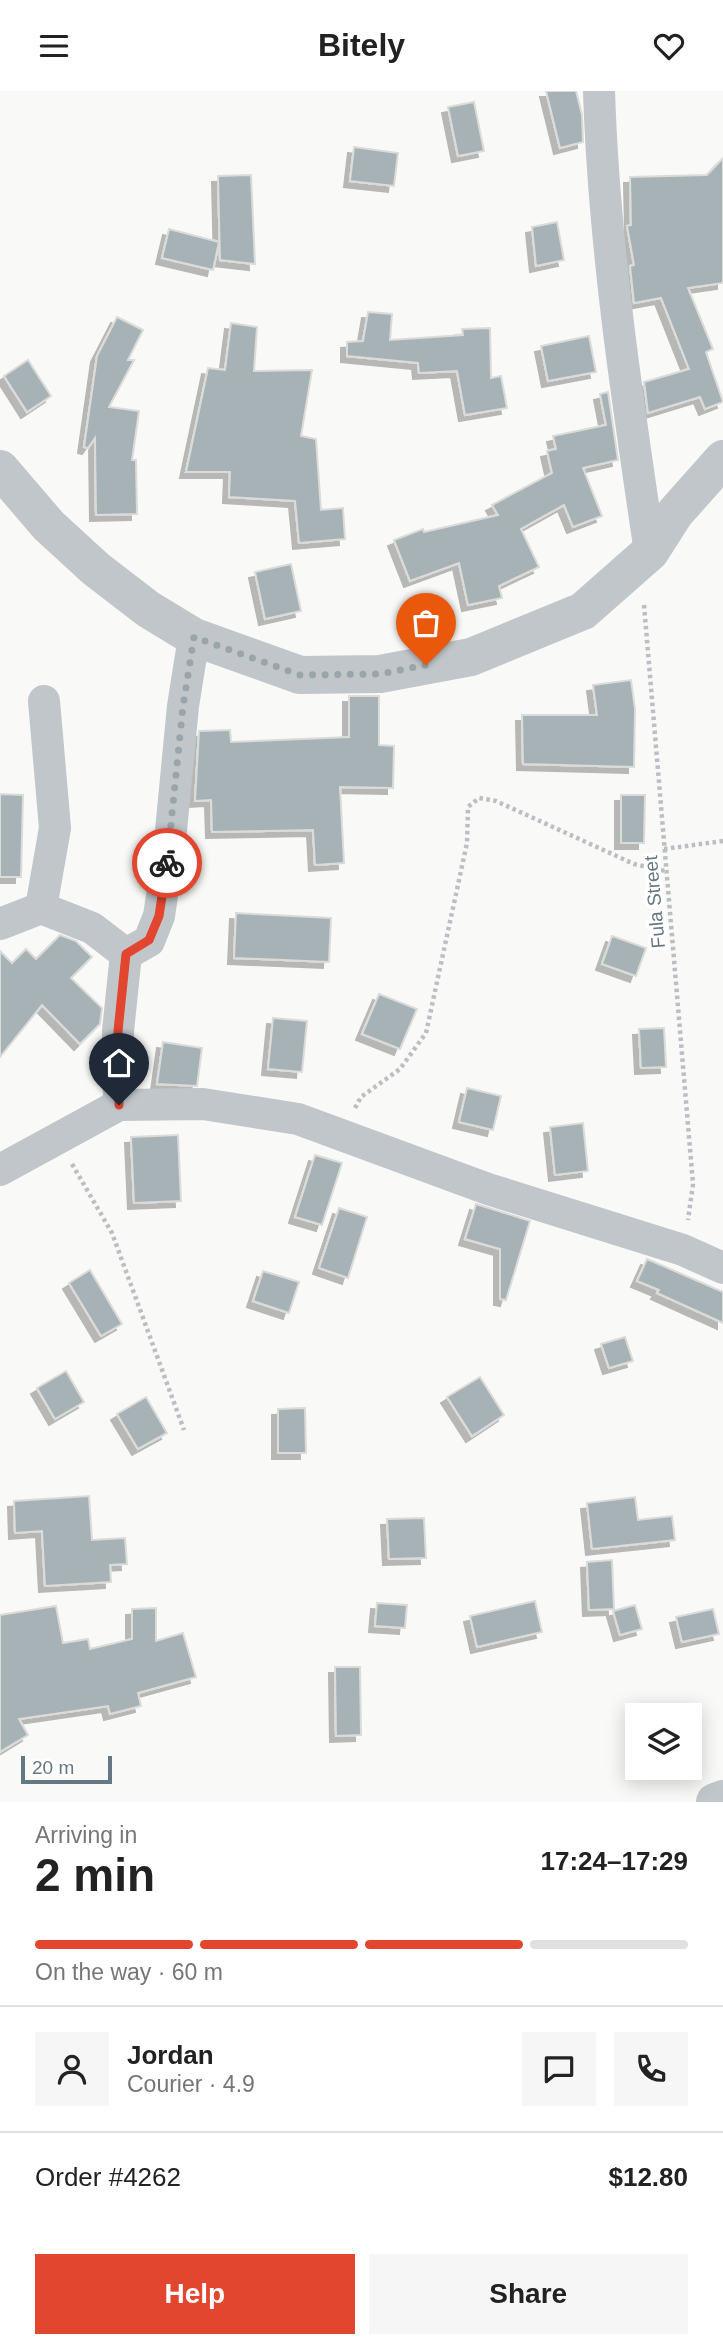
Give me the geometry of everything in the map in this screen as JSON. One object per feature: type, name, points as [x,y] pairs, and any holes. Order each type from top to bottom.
[{"type":"street","points":[[599,91],[601,163],[615,318],[650,552]]},
{"type":"street","points":[[0,469],[49,526],[96,569],[148,609],[194,637],[300,675],[393,671],[471,657],[583,611],[650,552],[675,513],[723,459]]},
{"type":"street","points":[[126,954],[149,940],[159,916],[170,841],[183,706],[194,637]]},
{"type":"street","points":[[41,908],[55,828],[44,701]]},
{"type":"street","points":[[0,924],[41,908],[92,929],[126,954]]},
{"type":"street","points":[[119,1105],[118,1031],[126,954]]},
{"type":"street","points":[[0,1170],[119,1105],[203,1104],[298,1119],[488,1189],[683,1250],[723,1268]]},
{"type":"street","points":[[715,1802],[723,1799]]},
{"type":"path","name":"Fula Street","points":[[650,552],[644,607],[693,1184],[683,1250]]},
{"type":"path","points":[[342,1134],[361,1097],[400,1069],[426,1033],[467,843],[468,807],[479,798],[496,801],[634,864],[665,871]]},
{"type":"path","points":[[664,849],[723,841]]},
{"type":"path","points":[[58,1139],[112,1233],[184,1430]]},
{"type":"building","points":[[546,91],[576,91],[582,115],[583,142],[560,148]]},
{"type":"building","points":[[474,102],[484,151],[458,156],[448,107]]},
{"type":"building","points":[[354,147],[398,153],[394,186],[350,181]]},
{"type":"building","points":[[723,158],[723,283],[688,288],[713,349],[706,352],[723,402],[705,409],[700,397],[648,413],[644,382],[689,369],[661,298],[634,303],[630,266],[634,265],[627,226],[631,225],[630,177],[707,175]]},
{"type":"building","points":[[251,175],[255,264],[220,260],[218,176]]},
{"type":"building","points":[[557,222],[564,260],[536,266],[532,227]]},
{"type":"building","points":[[169,229],[219,242],[213,270],[162,258]]},
{"type":"building","points":[[368,312],[392,314],[390,340],[463,335],[462,329],[490,328],[491,378],[501,376],[507,408],[465,415],[457,371],[419,373],[418,363],[347,356],[347,342],[363,341]]},
{"type":"building","points":[[117,317],[143,330],[128,360],[134,360],[109,407],[139,411],[132,460],[136,460],[137,514],[96,515],[95,438],[88,448],[84,447],[97,356]]},
{"type":"building","points":[[231,323],[257,327],[254,371],[312,370],[301,436],[316,439],[321,510],[343,508],[345,539],[299,543],[295,501],[229,497],[230,472],[186,472],[208,368],[225,370]]},
{"type":"building","points":[[589,336],[596,372],[548,381],[541,346]]},
{"type":"building","points":[[28,360],[51,396],[27,412],[4,376]]},
{"type":"building","points":[[608,392],[618,460],[583,468],[602,516],[573,527],[564,505],[521,529],[539,567],[499,586],[502,598],[468,605],[459,563],[410,581],[394,540],[423,529],[424,532],[498,515],[492,505],[552,473],[547,451],[556,449],[553,436],[606,425],[600,394]]},
{"type":"building","points":[[291,564],[301,611],[265,619],[255,572]]},
{"type":"building","points":[[631,680],[635,709],[634,767],[523,764],[522,715],[597,715],[593,685]]},
{"type":"building","points":[[349,696],[379,696],[379,745],[394,746],[393,788],[340,787],[344,863],[315,865],[313,830],[212,832],[211,800],[195,801],[199,731],[230,730],[231,742],[349,737]]},
{"type":"building","points":[[0,794],[23,795],[21,877],[0,877]]},
{"type":"building","points":[[621,795],[645,795],[644,843],[621,843]]},
{"type":"building","points":[[236,913],[331,918],[329,962],[234,958]]},
{"type":"building","points":[[60,935],[76,941],[92,957],[71,978],[102,1008],[100,1024],[80,1044],[42,1005],[0,1057],[0,951],[12,963],[26,949],[36,959]]},
{"type":"building","points":[[612,936],[646,948],[636,976],[602,964]]},
{"type":"building","points":[[379,994],[417,1009],[400,1049],[362,1034]]},
{"type":"building","points":[[273,1018],[307,1021],[302,1072],[268,1069]]},
{"type":"building","points":[[664,1028],[666,1067],[641,1068],[639,1029]]},
{"type":"building","points":[[163,1042],[202,1048],[197,1086],[157,1084]]},
{"type":"building","points":[[467,1088],[501,1096],[493,1130],[459,1122]]},
{"type":"building","points":[[583,1123],[588,1171],[555,1175],[550,1127]]},
{"type":"building","points":[[178,1135],[181,1201],[134,1203],[131,1137]]},
{"type":"building","points":[[315,1155],[342,1163],[322,1225],[295,1217]]},
{"type":"building","points":[[476,1204],[530,1221],[506,1300],[500,1299],[500,1249],[465,1239]]},
{"type":"building","points":[[339,1208],[367,1217],[348,1278],[319,1268]]},
{"type":"building","points":[[647,1259],[723,1292],[723,1323],[637,1281]]},
{"type":"building","points":[[90,1270],[122,1324],[101,1336],[69,1283]]},
{"type":"building","points":[[263,1271],[299,1282],[289,1313],[253,1301]]},
{"type":"building","points":[[625,1337],[633,1361],[609,1368],[601,1344]]},
{"type":"building","points":[[66,1371],[84,1402],[55,1419],[37,1388]]},
{"type":"building","points":[[480,1377],[504,1415],[472,1436],[447,1397]]},
{"type":"building","points":[[146,1397],[167,1433],[138,1449],[117,1414]]},
{"type":"building","points":[[305,1408],[306,1453],[278,1453],[278,1409]]},
{"type":"building","points":[[89,1496],[92,1540],[125,1538],[127,1564],[110,1565],[111,1582],[45,1586],[42,1531],[15,1533],[14,1501]]},
{"type":"building","points":[[635,1497],[638,1520],[672,1516],[675,1540],[592,1549],[587,1503]]},
{"type":"building","points":[[424,1518],[426,1558],[389,1559],[387,1519]]},
{"type":"building","points":[[612,1560],[614,1609],[589,1610],[587,1562]]},
{"type":"building","points":[[535,1601],[542,1632],[477,1647],[470,1616]]},
{"type":"building","points":[[377,1603],[407,1605],[405,1628],[375,1626]]},
{"type":"building","points":[[635,1605],[642,1629],[620,1635],[613,1611]]},
{"type":"building","points":[[56,1606],[63,1643],[88,1639],[90,1649],[132,1639],[132,1609],[156,1608],[156,1641],[183,1633],[196,1677],[138,1693],[141,1706],[110,1714],[108,1706],[19,1719],[28,1735],[0,1752],[0,1615]]},
{"type":"building","points":[[713,1609],[719,1634],[682,1642],[676,1617]]},
{"type":"building","points":[[335,1667],[360,1667],[361,1735],[336,1736]]},
{"type":"way so far","points":[[167,863],[183,706],[194,637],[300,675],[380,674],[426,665]]},
{"type":"route","points":[[119,1105],[118,1031],[126,954],[149,940],[159,916],[167,863]]}]
